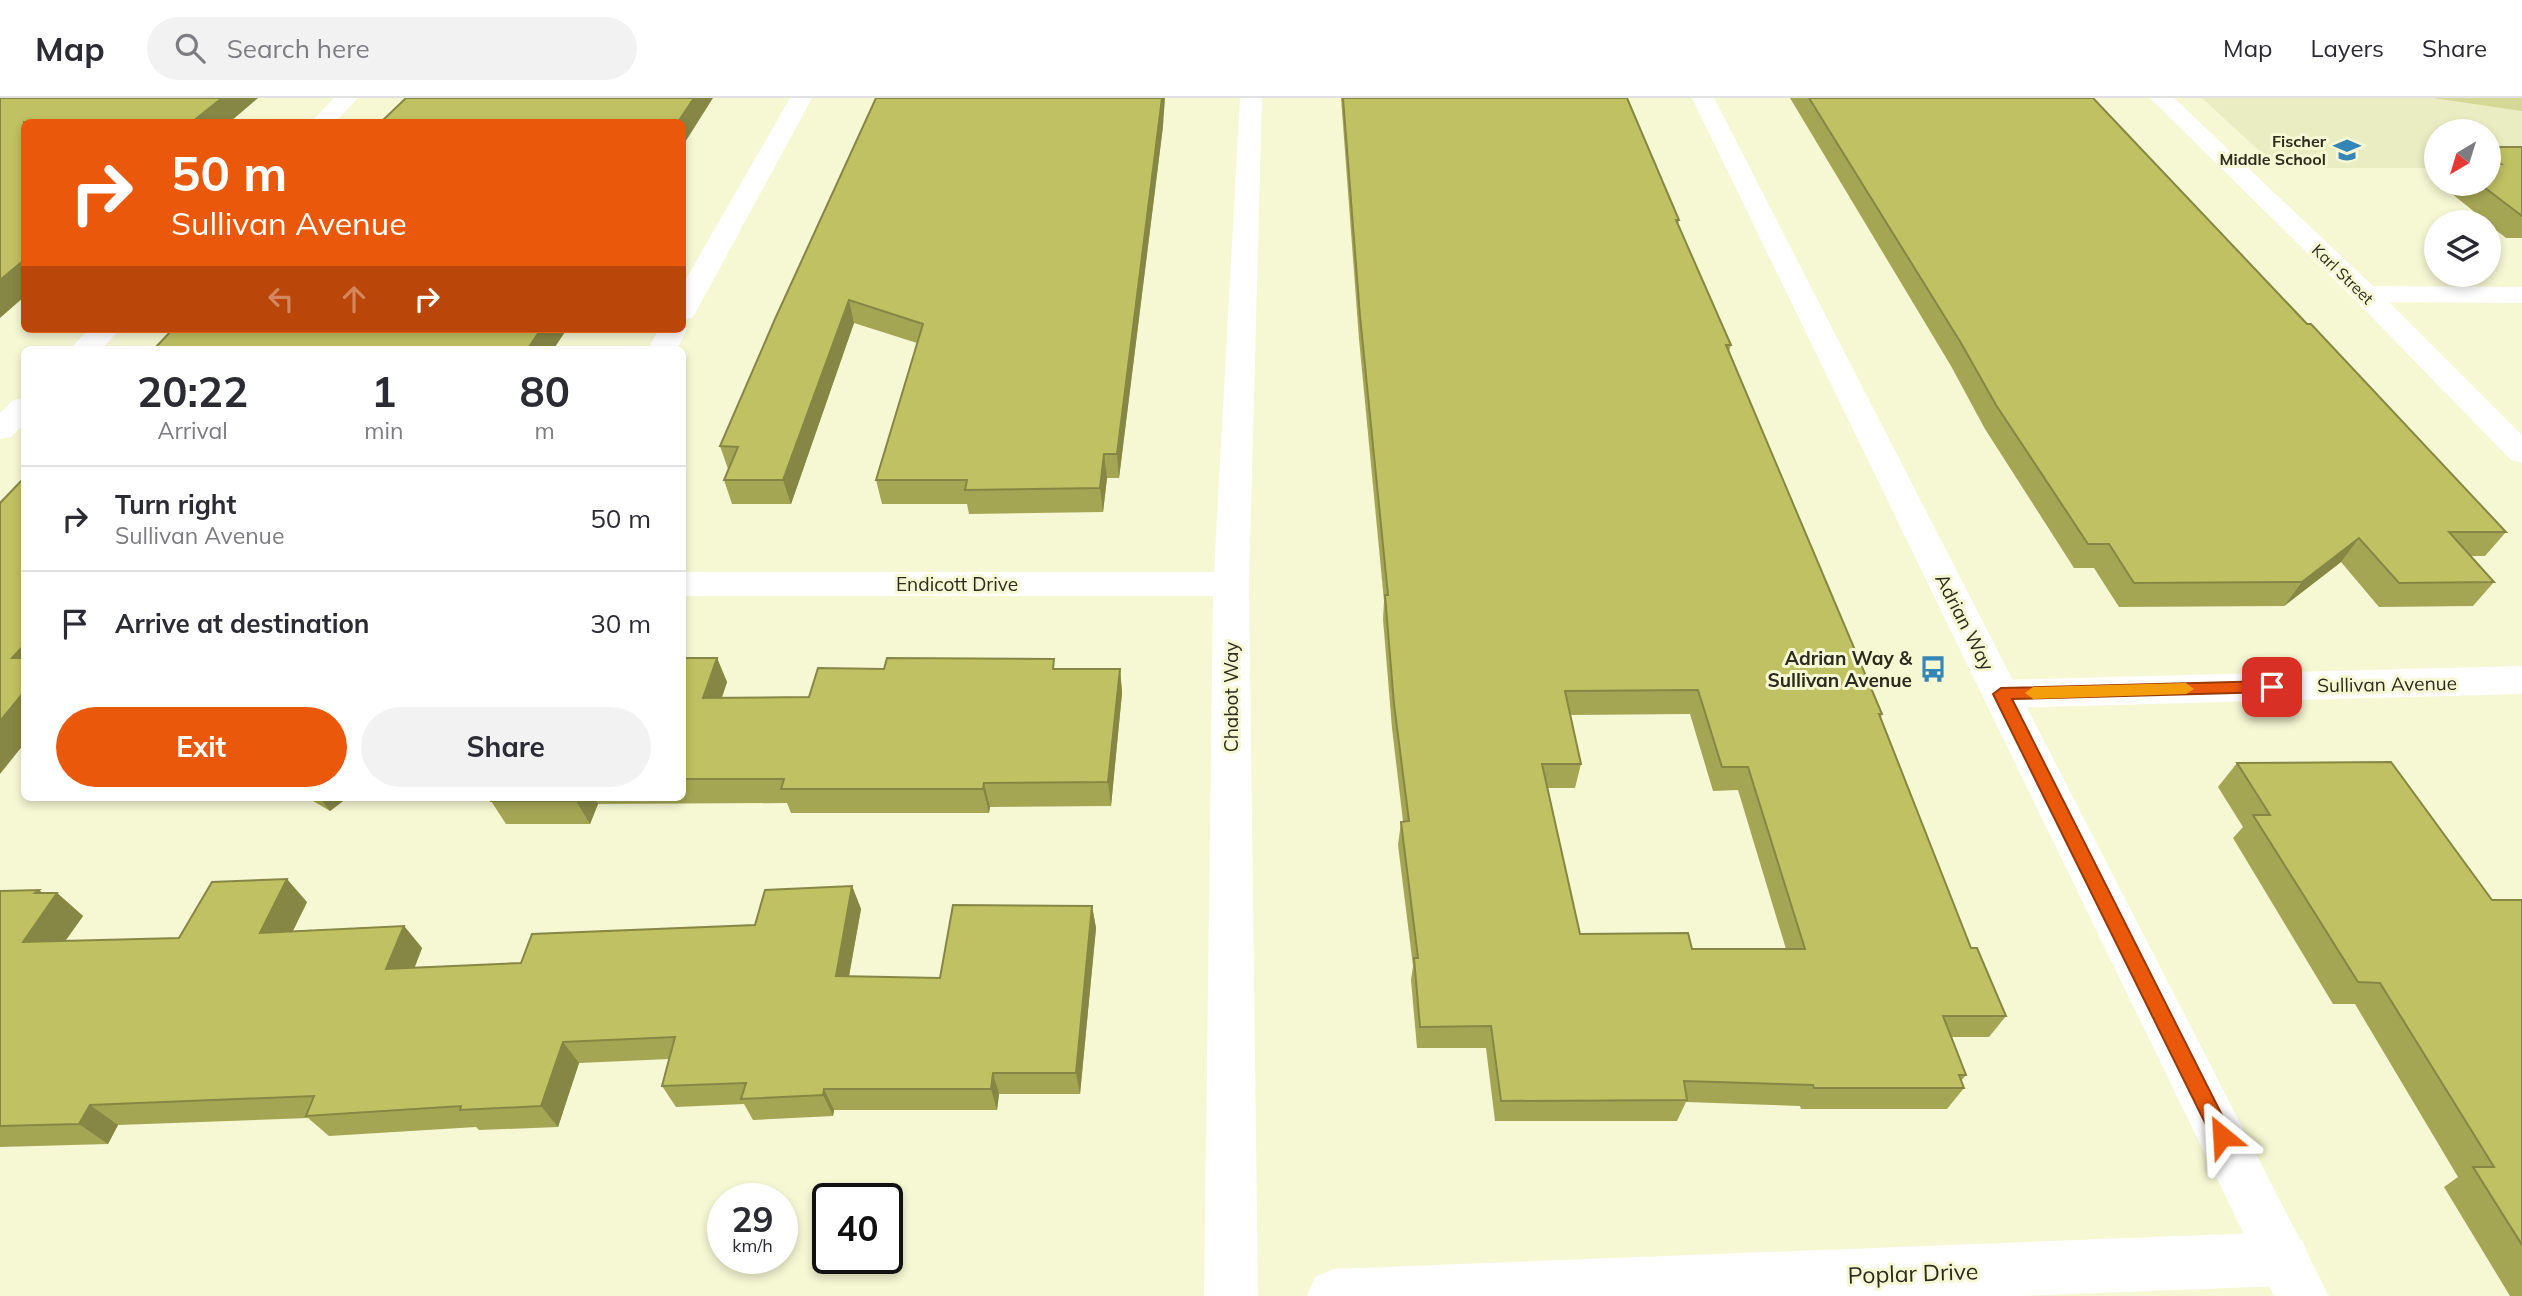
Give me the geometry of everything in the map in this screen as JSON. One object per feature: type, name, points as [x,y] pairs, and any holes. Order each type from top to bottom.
[{"type":"street","points":[[325,119],[347,98]]},
{"type":"street","points":[[686,305],[801,98]]},
{"type":"street","name":"Chabot Way","points":[[1230,1296],[1231,584],[1251,98]]},
{"type":"street","name":"Adrian Way","points":[[1703,98],[2293,1277]]},
{"type":"street","name":"Karl Street","points":[[2161,98],[2365,295],[2522,453]]},
{"type":"street","points":[[2365,295],[2522,295]]},
{"type":"street","points":[[88,346],[102,333]]},
{"type":"street","points":[[0,430],[21,410]]},
{"type":"street","name":"Endicott Drive","points":[[686,584],[1231,584]]},
{"type":"street","name":"Sullivan Avenue","points":[[2001,694],[2522,680]]},
{"type":"street","name":"Poplar Drive","points":[[1334,1296],[2293,1277]]},
{"type":"shaded area","name":"Fischer Middle School","points":[[2202,98],[2522,98],[2522,168],[2501,168],[2501,119],[2424,119],[2424,168],[2278,168]]},
{"type":"shaded area","points":[[2433,98],[2522,98],[2522,111]]},
{"type":"building","points":[[0,98],[222,98],[196,119],[21,119],[21,262],[0,280]]},
{"type":"building","points":[[406,98],[694,98],[680,119],[384,119]]},
{"type":"building","points":[[876,98],[1162,98],[1117,454],[1104,454],[1100,488],[965,490],[967,480],[876,480],[923,324],[849,300],[783,480],[724,480],[738,447],[720,446]]},
{"type":"building","points":[[1343,98],[1627,98],[1679,220],[1676,220],[1731,345],[1726,345],[1882,714],[1879,714],[1971,948],[1977,948],[2006,1016],[1943,1016],[1966,1075],[1959,1075],[1964,1088],[1814,1088],[1813,1085],[1684,1081],[1687,1100],[1501,1101],[1491,1026],[1420,1027],[1414,958],[1418,958],[1401,822],[1409,821],[1394,704],[1385,595],[1388,595],[1360,316]],"holes":[[[1698,690],[1722,767],[1748,767],[1805,949],[1692,949],[1688,933],[1580,934],[1542,764],[1581,764],[1565,691]]]},
{"type":"building","points":[[1809,98],[2093,98],[2307,324],[2311,324],[2506,532],[2449,532],[2494,582],[2399,583],[2359,538],[2302,582],[2134,583],[2109,544],[2088,544],[1996,405],[1961,343]]},
{"type":"building","points":[[2501,147],[2522,147],[2522,216],[2496,196],[2501,196]]},
{"type":"building","points":[[169,333],[538,333],[530,346],[157,346]]},
{"type":"building","points":[[21,481],[21,648],[12,658],[21,658],[21,696],[0,721],[0,503]]},
{"type":"building","points":[[686,658],[717,658],[703,698],[809,697],[818,668],[884,669],[887,658],[1054,659],[1053,669],[1120,669],[1108,782],[984,783],[983,789],[781,789],[784,779],[686,779]]},
{"type":"building","points":[[2391,762],[2492,900],[2522,900],[2522,1245],[2473,1167],[2494,1167],[2380,983],[2358,982],[2253,815],[2270,815],[2237,763]]},
{"type":"building","points":[[287,879],[260,933],[404,926],[386,969],[521,963],[532,934],[755,925],[765,890],[852,886],[836,976],[940,978],[953,905],[1092,906],[1076,1073],[993,1073],[991,1089],[824,1089],[823,1095],[741,1099],[746,1083],[662,1086],[675,1037],[563,1042],[541,1106],[460,1110],[461,1106],[306,1116],[314,1096],[90,1105],[79,1124],[0,1126],[0,891],[39,890],[35,893],[57,893],[23,942],[179,938],[212,882]]},
{"type":"slow traffic","points":[[2033,693],[2186,689]]},
{"type":"place","name":"Fischer Middle School","points":[[2347,150]]},
{"type":"place","name":"Adrian Way & Sullivan Avenue","points":[[1933,669]]},
{"type":"route","points":[[2222,1136],[2001,694],[2272,687]]}]
